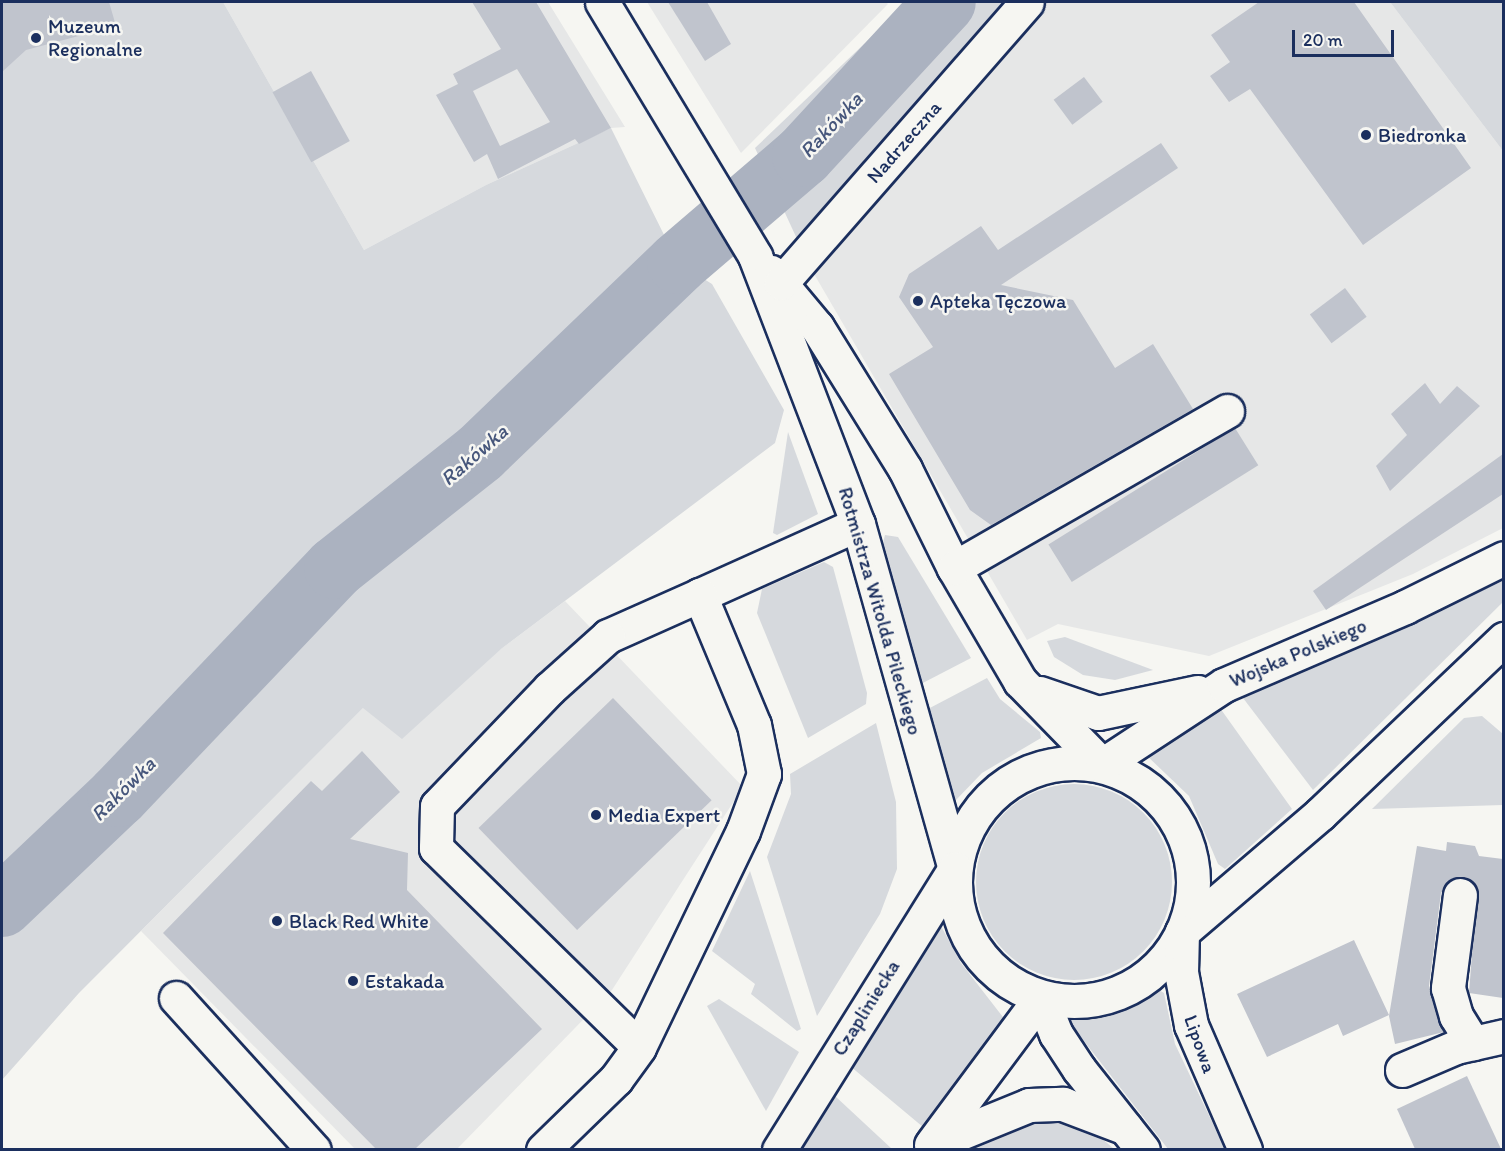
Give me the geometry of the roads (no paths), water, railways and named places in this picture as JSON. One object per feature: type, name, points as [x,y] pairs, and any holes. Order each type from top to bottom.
[{"type":"street","name":"Rotmistrza Witolda Pileckiego","points":[[602,2],[755,256],[858,524],[955,868]]},
{"type":"street","name":"Nadrzeczna","points":[[781,283],[1027,2]]},
{"type":"street","name":"Rotmistrza Witolda Pileckiego","points":[[755,256],[781,283],[817,327],[905,469],[954,568],[1020,681],[1102,765]]},
{"type":"street","points":[[954,568],[1227,411]]},
{"type":"street","points":[[639,1047],[436,848],[437,806],[550,688],[608,636],[858,524]]},
{"type":"street","name":"Wojska Polskiego","points":[[1102,765],[1224,685],[1405,607],[1503,558]]},
{"type":"street","points":[[543,1149],[616,1079],[639,1047],[742,831],[764,774],[754,724],[700,595]]},
{"type":"street","points":[[1182,932],[1320,814],[1503,639]]},
{"type":"street","points":[[1020,681],[1052,701],[1098,713],[1224,685]]},
{"type":"street","points":[[1069,762],[1102,765],[1135,778],[1162,801],[1182,830],[1192,874],[1192,898],[1182,932],[1164,960],[1139,982],[1108,996],[1086,1000],[1041,997],[1011,983],[985,962],[966,934],[959,912],[955,868],[963,835],[981,806],[1006,783],[1036,768],[1069,762]]},
{"type":"street","name":"Czapliniecka","points":[[779,1149],[955,868]]},
{"type":"street","points":[[1460,896],[1448,988],[1456,1016],[1488,1039]]},
{"type":"street","name":"Lipowa","points":[[1182,932],[1181,972],[1191,1025],[1245,1149]]},
{"type":"street","points":[[1041,997],[1067,1052],[1135,1139]]},
{"type":"street","points":[[929,1147],[1041,997]]},
{"type":"street","points":[[176,998],[314,1149]]},
{"type":"street","points":[[1402,1070],[1488,1039]]},
{"type":"street","points":[[929,1147],[1029,1105],[1063,1104],[1135,1139]]},
{"type":"waterway","name":"Rakówka","points":[[2,906],[118,796],[335,568],[480,453],[678,263],[803,156],[945,2]]},
{"type":"place","name":"Muzeum Regionalne","points":[[36,38]]},
{"type":"place","name":"Biedronka","points":[[1366,135]]},
{"type":"place","name":"Apteka Tęczowa","points":[[918,301]]},
{"type":"place","name":"Media Expert","points":[[596,815]]},
{"type":"place","name":"Black Red White","points":[[277,921]]},
{"type":"place","name":"Estakada","points":[[353,981]]}]
